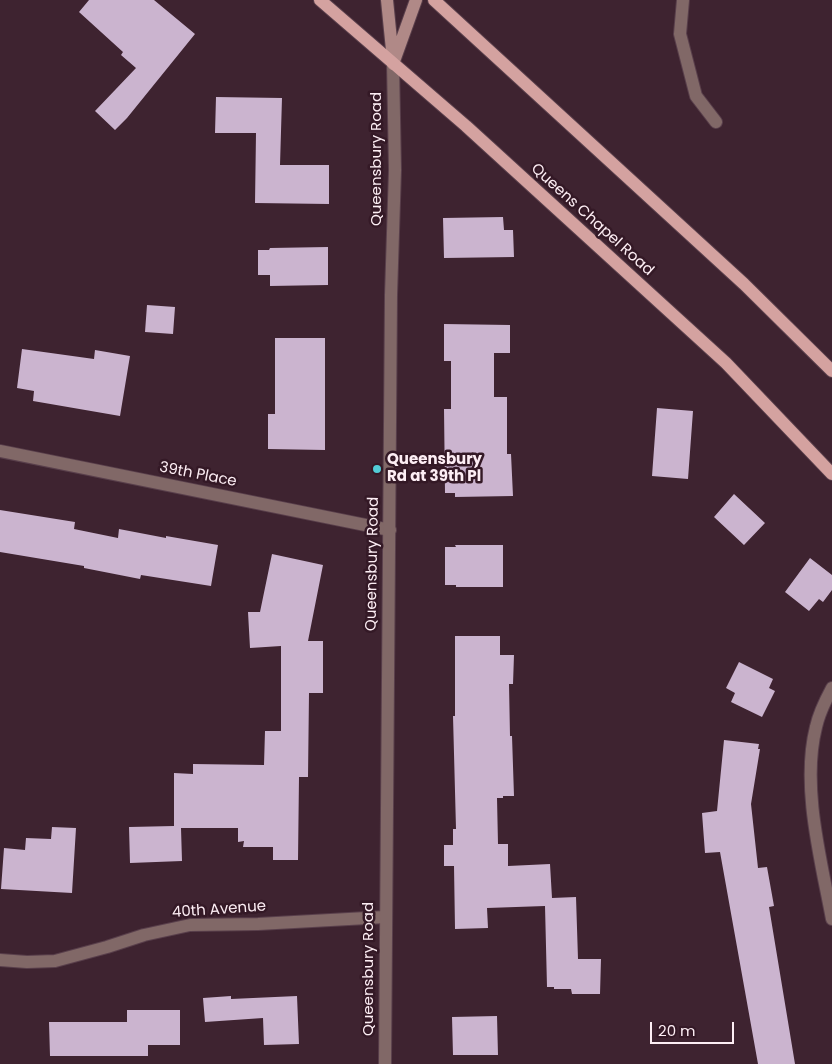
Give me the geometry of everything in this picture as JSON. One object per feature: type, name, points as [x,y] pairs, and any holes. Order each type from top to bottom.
[{"type":"main road","name":"Queens Chapel Road","points":[[320,0],[466,126],[726,363],[832,474]]},
{"type":"main road","name":"Queensbury Road","points":[[387,0],[393,64]]},
{"type":"main road","name":"Queensbury Road","points":[[393,64],[416,0]]},
{"type":"main road","points":[[434,0],[744,284],[832,372]]},
{"type":"street","points":[[683,0],[680,34],[696,96],[716,122]]},
{"type":"street","name":"Queensbury Road","points":[[385,1064],[391,295],[395,170],[393,64]]},
{"type":"street","name":"39th Place","points":[[0,451],[390,530]]},
{"type":"street","points":[[832,688],[822,707],[815,727],[810,785],[832,919]]},
{"type":"street","name":"40th Avenue","points":[[0,960],[27,962],[55,961],[99,950],[144,935],[190,925],[258,924],[385,917]]},
{"type":"building","points":[[89,0],[154,0],[195,34],[127,118],[115,130],[95,111],[136,68],[121,55],[123,52],[79,12]]},
{"type":"building","points":[[216,97],[282,98],[280,165],[329,165],[329,204],[255,203],[256,133],[215,133]]},
{"type":"building","points":[[503,217],[504,230],[513,230],[514,257],[444,258],[443,218]]},
{"type":"building","points":[[328,247],[328,285],[270,286],[270,275],[258,275],[258,250]]},
{"type":"building","points":[[147,305],[175,307],[173,334],[145,332]]},
{"type":"building","points":[[444,324],[510,325],[510,353],[494,353],[494,397],[507,397],[507,454],[511,454],[513,496],[455,497],[455,493],[445,493],[444,409],[451,409],[451,361],[444,361]]},
{"type":"building","points":[[275,338],[325,338],[325,450],[268,449],[268,414],[275,414]]},
{"type":"building","points":[[22,349],[94,359],[95,350],[130,356],[120,416],[33,401],[34,391],[17,388]]},
{"type":"building","points":[[657,408],[693,411],[688,479],[652,476]]},
{"type":"building","points":[[734,494],[765,523],[744,545],[714,517]]},
{"type":"building","points":[[0,510],[75,522],[74,529],[118,538],[119,529],[218,545],[211,586],[141,575],[140,579],[84,568],[84,566],[0,552]]},
{"type":"building","points":[[455,545],[503,545],[503,587],[456,587],[456,585],[445,585],[445,547],[456,547]]},
{"type":"building","points":[[272,554],[323,565],[308,641],[323,641],[323,693],[309,693],[308,777],[299,777],[298,860],[273,860],[273,847],[243,847],[244,841],[238,842],[238,828],[181,828],[182,861],[130,863],[129,827],[174,826],[174,773],[193,774],[193,764],[264,765],[265,731],[281,731],[281,646],[250,648],[248,612],[260,612]]},
{"type":"building","points":[[810,558],[832,575],[832,590],[823,602],[819,599],[809,611],[785,592]]},
{"type":"building","points":[[455,636],[500,636],[500,655],[514,655],[513,684],[509,684],[514,796],[497,798],[498,844],[508,844],[508,866],[550,864],[552,898],[576,897],[578,959],[601,959],[600,994],[572,994],[571,989],[547,987],[545,906],[487,908],[488,928],[455,929],[454,866],[444,866],[444,845],[453,845],[453,829],[456,829],[453,716],[455,716]]},
{"type":"building","points":[[739,662],[773,679],[769,688],[775,691],[762,717],[731,702],[735,693],[726,688]]},
{"type":"building","points":[[724,740],[759,744],[758,749],[760,749],[751,804],[758,868],[767,867],[774,906],[769,907],[795,1064],[758,1064],[720,852],[705,853],[702,813],[717,811]]},
{"type":"building","points":[[52,827],[76,828],[72,893],[1,889],[4,848],[25,850],[26,838],[51,839]]},
{"type":"building","points":[[231,996],[231,999],[297,996],[299,1044],[264,1045],[263,1018],[205,1022],[203,998]]},
{"type":"building","points":[[127,1010],[180,1010],[180,1045],[148,1045],[148,1056],[50,1056],[49,1022],[127,1022]]},
{"type":"building","points":[[497,1016],[498,1055],[453,1055],[452,1017]]},
{"type":"place","name":"Queensbury Rd at 39th Pl","points":[[377,469]]}]
